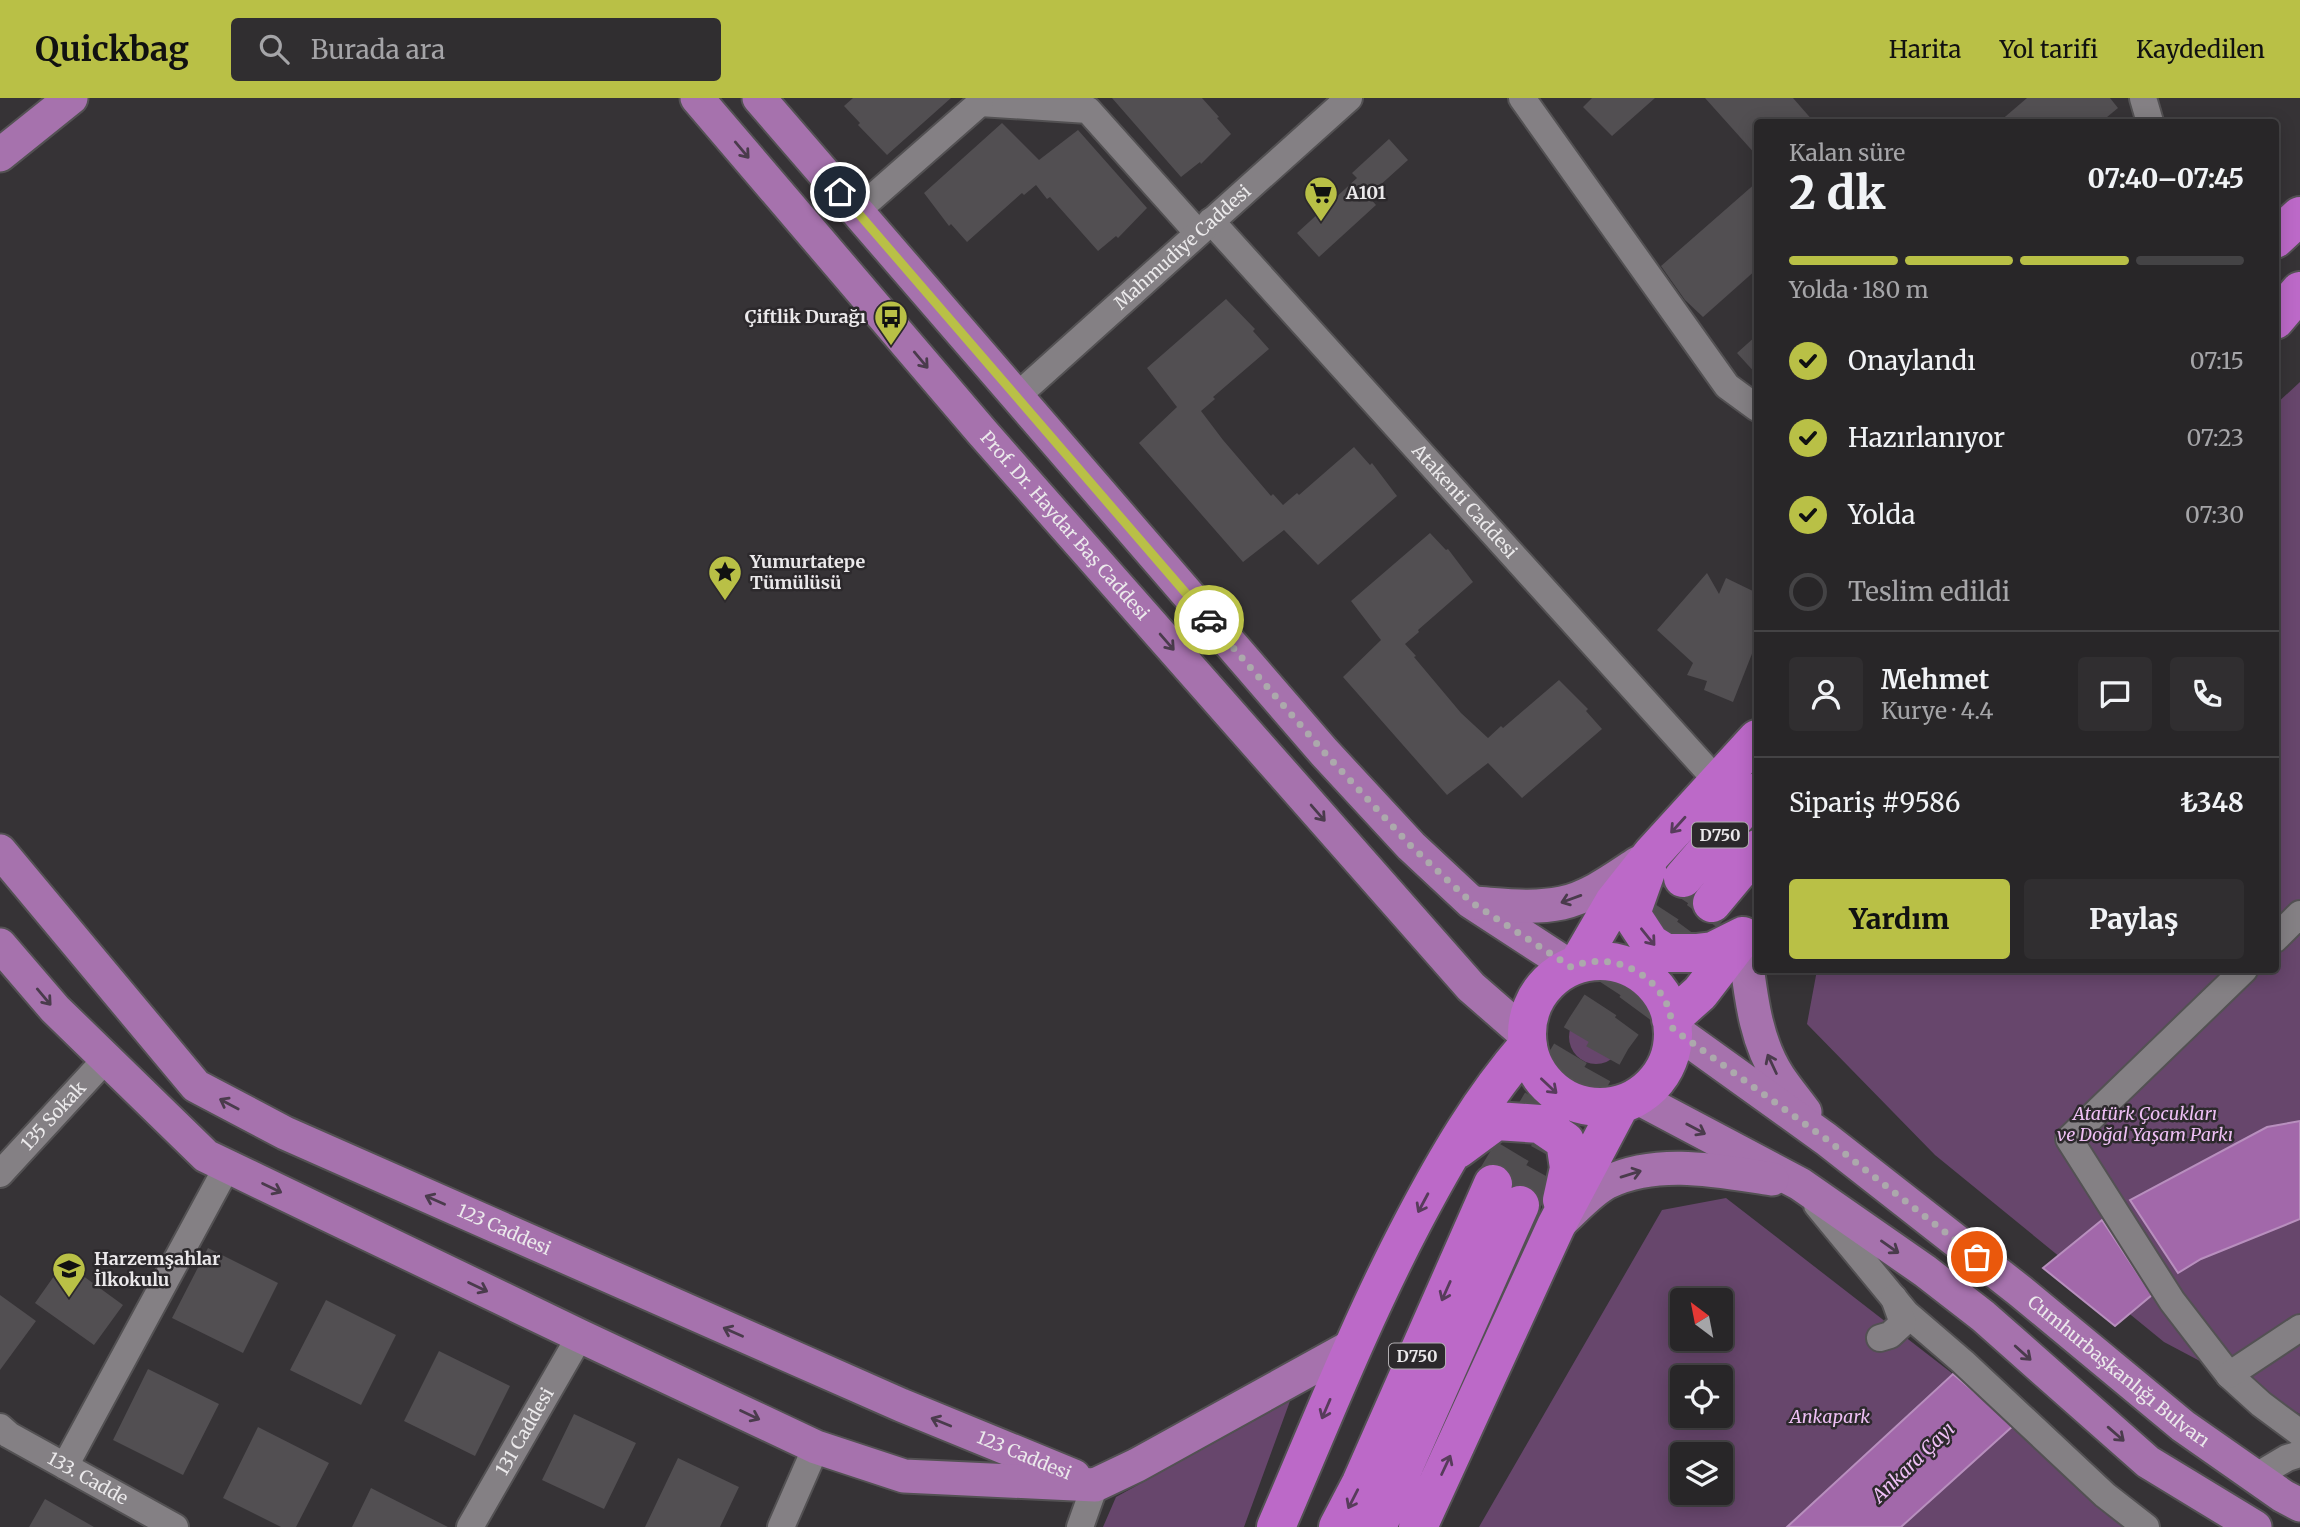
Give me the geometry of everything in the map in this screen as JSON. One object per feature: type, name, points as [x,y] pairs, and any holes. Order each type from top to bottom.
[{"type":"highway","points":[[2279,303],[2300,284]]},
{"type":"highway","points":[[2279,315],[2300,291]]},
{"type":"highway","points":[[1575,966],[1614,902],[1652,854],[1754,742]]},
{"type":"highway","name":"D750","points":[[1683,878],[1754,795]]},
{"type":"highway","name":"D750","points":[[1712,904],[1754,853]]},
{"type":"highway","points":[[1652,854],[1632,914],[1650,943],[1666,953],[1713,951],[1750,927]]},
{"type":"highway","points":[[1672,1024],[1700,993],[1750,927]]},
{"type":"highway","points":[[1418,1527],[1556,1226],[1628,1101],[1660,1076],[1670,1054],[1672,1024],[1668,1008],[1657,989],[1641,974],[1622,964],[1600,961],[1575,966],[1557,975],[1540,991],[1530,1012],[1527,1040],[1530,1057],[1539,1077],[1555,1093],[1575,1104],[1598,1108],[1628,1101]]},
{"type":"highway","points":[[1276,1527],[1389,1267],[1447,1156],[1527,1040]]},
{"type":"highway","points":[[1447,1156],[1496,1121],[1540,1124],[1565,1141],[1569,1168],[1556,1226]]},
{"type":"highway","name":"D750","points":[[1338,1527],[1506,1194],[1377,1527]]},
{"type":"main road","points":[[0,155],[71,98]]},
{"type":"main road","name":"Prof. Dr. Haydar Baş Caddesi","points":[[697,98],[982,432],[1471,987],[1527,1040]]},
{"type":"main road","points":[[759,98],[1324,752],[1411,846],[1471,902],[1575,966]]},
{"type":"main road","name":"123 Caddesi","points":[[0,851],[196,1086],[285,1133],[624,1284],[901,1405],[1095,1485]]},
{"type":"main road","points":[[1471,902],[1529,906],[1564,903],[1601,887],[1652,854]]},
{"type":"main road","points":[[1750,927],[1752,999],[1761,1039],[1778,1076],[1826,1139]]},
{"type":"main road","name":"123 Caddesi","points":[[0,945],[55,1009],[206,1157],[817,1447],[904,1476],[1095,1485],[1137,1465],[1354,1345]]},
{"type":"main road","name":"Cumhurbaşkanlığı Bulvarı","points":[[1672,1024],[1826,1139],[2020,1291],[2183,1426],[2300,1505]]},
{"type":"main road","points":[[1628,1101],[1799,1184],[1925,1271],[1983,1316],[2148,1462],[2255,1527]]},
{"type":"main road","points":[[1556,1226],[1606,1183],[1637,1171],[1669,1168],[1719,1171],[1799,1184]]},
{"type":"street","name":"Mahmudiye Caddesi","points":[[1016,397],[1349,98]]},
{"type":"street","points":[[1522,98],[1727,386],[1754,406]]},
{"type":"street","points":[[2143,98],[2149,119]]},
{"type":"street","points":[[856,211],[980,100],[1088,104]]},
{"type":"street","name":"Atakenti Caddesi","points":[[1088,104],[1718,782]]},
{"type":"street","points":[[2279,935],[2300,914]]},
{"type":"street","points":[[2241,973],[2069,1139],[2172,1301],[2229,1375],[2261,1404],[2300,1433]]},
{"type":"street","name":"135 Sokak","points":[[0,1174],[106,1059]]},
{"type":"street","points":[[65,1466],[228,1167]]},
{"type":"street","points":[[1799,1184],[1906,1313],[1963,1362],[2105,1495],[2146,1527]]},
{"type":"street","points":[[1880,1338],[1889,1335],[1903,1323],[1893,1296]]},
{"type":"street","points":[[2229,1375],[2300,1328]]},
{"type":"street","name":"131 Caddesi","points":[[470,1527],[580,1336]]},
{"type":"street","name":"133. Cadde","points":[[0,1427],[9,1435],[174,1527]]},
{"type":"street","points":[[780,1527],[817,1447]]},
{"type":"street","points":[[2255,1477],[2287,1458],[2300,1454]]},
{"type":"street","points":[[1080,1527],[1095,1485]]},
{"type":"green space","name":"Atatürk Çocukları ve Doğal Yaşam Parkı","points":[[2300,382],[2300,1414],[2164,1342],[1935,1155],[1807,1024],[1816,973],[2279,973],[2279,401]]},
{"type":"green space","points":[[1601,1010],[1611,1014],[1619,1022],[1623,1037],[1619,1052],[1611,1060],[1591,1064],[1581,1060],[1573,1052],[1569,1032],[1573,1022],[1581,1014]]},
{"type":"green space","name":"Ankapark","points":[[1726,1198],[1953,1374],[2014,1425],[2123,1527],[1479,1527],[1662,1210]]},
{"type":"green space","points":[[1290,1401],[1244,1527],[1103,1527],[1116,1497]]},
{"type":"water","points":[[2300,1121],[2300,1219],[2201,1259],[2178,1273],[2130,1200],[2267,1127]]},
{"type":"water","points":[[2102,1220],[2152,1295],[2115,1326],[2043,1268]]},
{"type":"water","name":"Ankara Çayı","points":[[1953,1374],[2014,1425],[1901,1527],[1787,1527]]},
{"type":"building","points":[[853,98],[951,98],[887,155],[844,106]]},
{"type":"building","points":[[1112,98],[1202,98],[1231,134],[1201,164],[1200,162],[1181,177]]},
{"type":"building","points":[[1592,98],[1655,98],[1612,136],[1583,107]]},
{"type":"building","points":[[1705,98],[1793,98],[1811,119],[1754,119],[1754,153]]},
{"type":"building","points":[[2027,98],[2110,98],[2118,108],[2105,119],[2002,119]]},
{"type":"building","points":[[1002,123],[1039,160],[1078,130],[1147,208],[1118,238],[1116,236],[1098,251],[1036,185],[1024,195],[1022,193],[967,242],[951,224],[949,226],[924,193]]},
{"type":"building","points":[[1389,139],[1408,160],[1368,196],[1376,205],[1319,257],[1297,233],[1357,178],[1352,173]]},
{"type":"building","points":[[1754,185],[1754,272],[1703,317],[1685,300],[1661,266]]},
{"type":"building","points":[[1226,299],[1255,329],[1253,331],[1269,349],[1213,397],[1215,399],[1201,411],[1271,496],[1273,494],[1283,505],[1297,493],[1299,495],[1354,447],[1370,465],[1372,463],[1397,496],[1318,565],[1284,530],[1243,562],[1139,443],[1177,407],[1147,368]]},
{"type":"building","points":[[1754,338],[1754,372],[1737,353]]},
{"type":"building","points":[[1430,533],[1448,549],[1473,582],[1405,644],[1461,713],[1488,738],[1559,680],[1588,709],[1586,711],[1602,729],[1522,798],[1488,763],[1447,795],[1343,677],[1381,640],[1351,601]]},
{"type":"building","points":[[1707,573],[1719,594],[1726,578],[1754,592],[1754,649],[1733,702],[1704,690],[1707,681],[1687,675],[1693,663],[1657,630]]},
{"type":"building","points":[[208,1248],[278,1283],[243,1353],[172,1318]]},
{"type":"building","points":[[64,1262],[123,1305],[94,1345],[35,1303]]},
{"type":"building","points":[[0,1295],[36,1321],[0,1370]]},
{"type":"building","points":[[326,1300],[396,1335],[361,1405],[290,1370]]},
{"type":"building","points":[[439,1351],[510,1386],[475,1456],[404,1421]]},
{"type":"building","points":[[148,1369],[219,1404],[183,1475],[113,1440]]},
{"type":"building","points":[[574,1414],[636,1443],[604,1509],[542,1480]]},
{"type":"building","points":[[258,1427],[329,1463],[296,1527],[281,1527],[223,1498]]},
{"type":"building","points":[[678,1458],[739,1487],[720,1527],[645,1527]]},
{"type":"building","points":[[371,1488],[448,1527],[352,1527]]},
{"type":"building","points":[[45,1499],[94,1527],[29,1527]]},
{"type":"tunnel","points":[[1493,1184],[1586,1027],[1683,878]]},
{"type":"tunnel","points":[[1520,1205],[1612,1039],[1712,903]]},
{"type":"way so far","points":[[1209,620],[1324,752],[1411,846],[1471,902],[1571,967],[1600,961],[1622,964],[1641,974],[1657,989],[1668,1008],[1673,1029],[1826,1139],[1977,1257]]},
{"type":"place","name":"A101","points":[[1321,223]]},
{"type":"place","name":"Çiftlik Durağı","points":[[891,347]]},
{"type":"place","name":"Yumurtatepe Tümülüsü","points":[[725,602]]},
{"type":"place","name":"Harzemşahlar İlkokulu","points":[[69,1299]]},
{"type":"route","points":[[840,192],[1209,620]]}]
